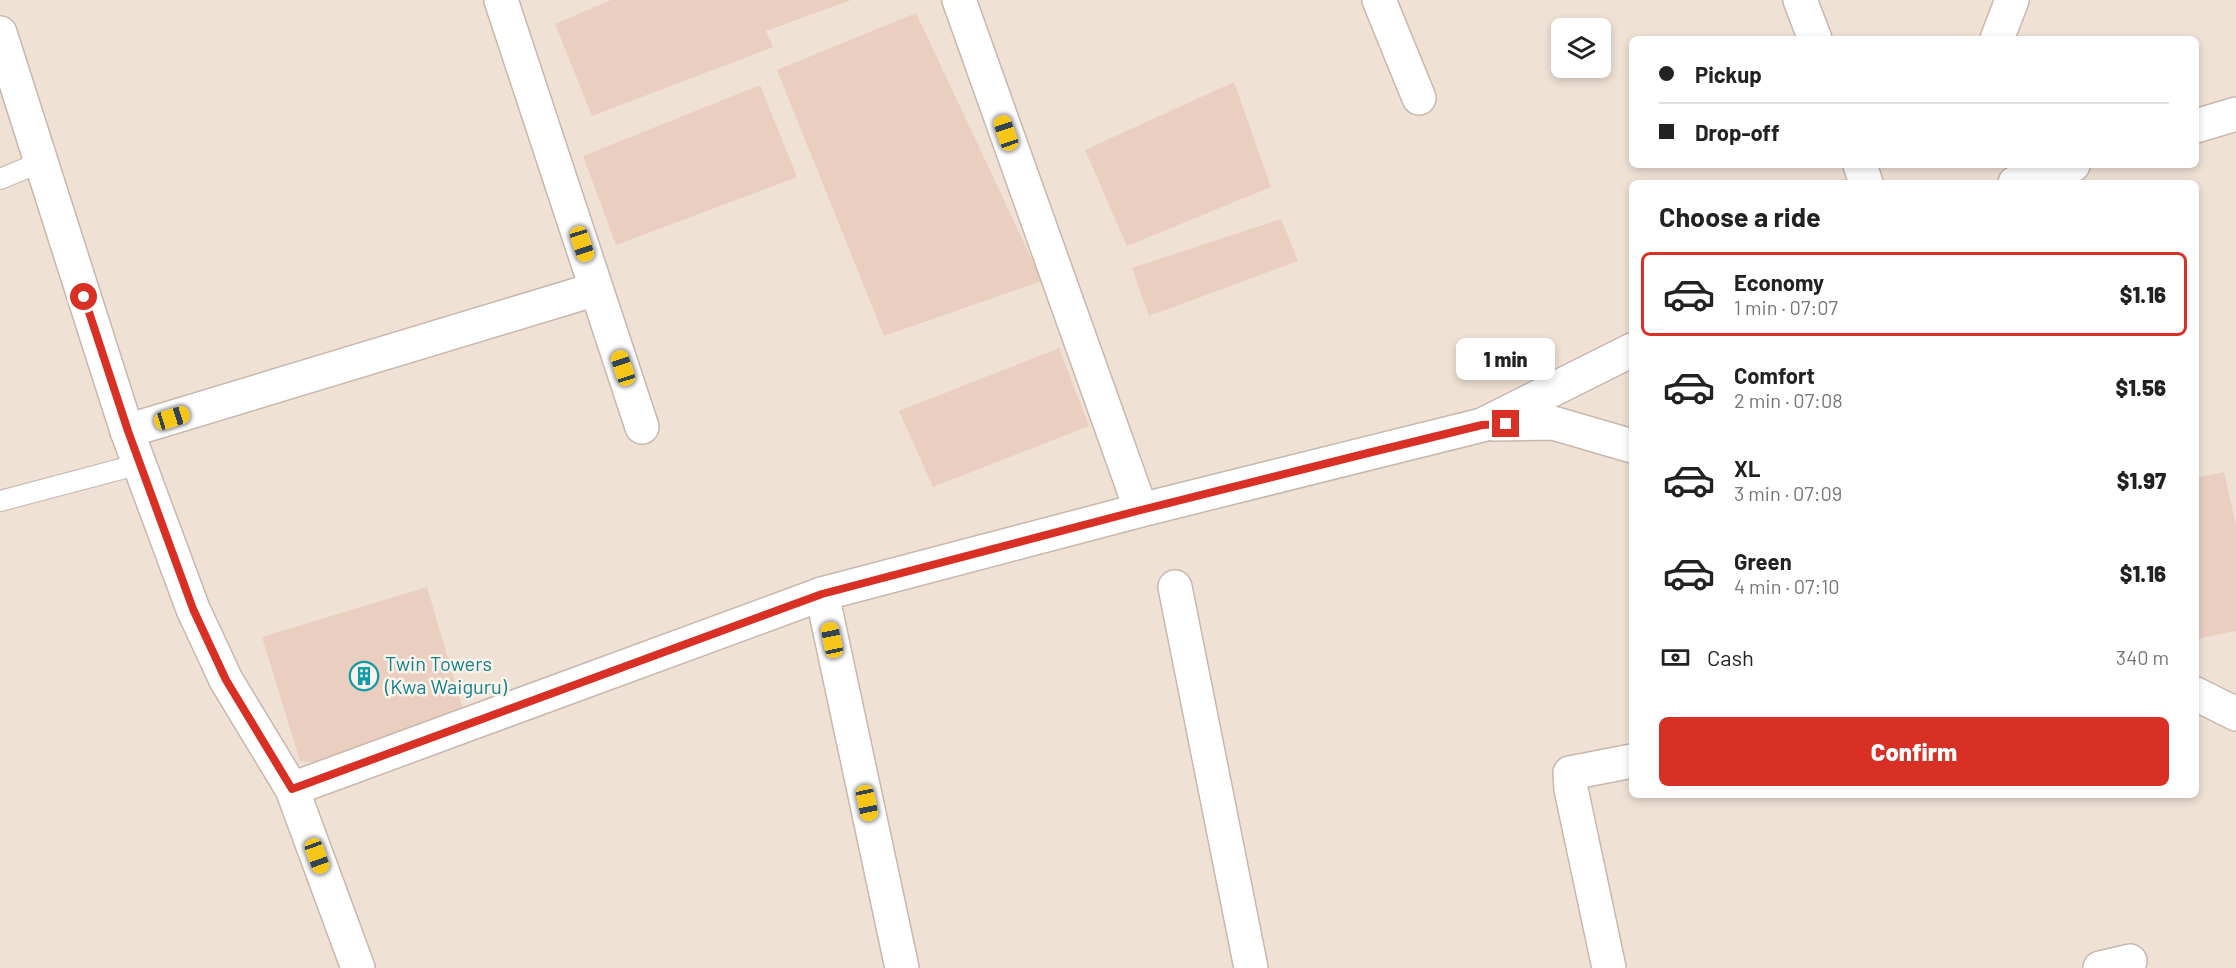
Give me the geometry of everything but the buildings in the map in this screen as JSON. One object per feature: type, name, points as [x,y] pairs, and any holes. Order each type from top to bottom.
[{"type":"street","points":[[501,0],[642,427]]},
{"type":"street","points":[[959,0],[1141,510]]},
{"type":"street","points":[[1379,0],[1419,98]]},
{"type":"street","points":[[1800,0],[1814,36]]},
{"type":"street","points":[[1998,36],[2012,0]]},
{"type":"street","points":[[0,33],[128,431],[197,620],[226,680],[292,789],[358,968]]},
{"type":"street","points":[[2199,125],[2236,114]]},
{"type":"street","points":[[2025,180],[2063,168]]},
{"type":"street","points":[[128,431],[597,289]]},
{"type":"street","points":[[1482,425],[1629,352]]},
{"type":"street","points":[[292,789],[822,594],[1141,510],[1482,425],[1553,423],[1629,445]]},
{"type":"street","points":[[1175,587],[1251,968]]},
{"type":"street","points":[[822,594],[902,968]]},
{"type":"street","points":[[2199,696],[2236,714]]},
{"type":"street","points":[[1609,968],[1571,789],[1570,773],[1629,762]]},
{"type":"lane","points":[[0,179],[41,162]]},
{"type":"lane","points":[[0,501],[140,464]]},
{"type":"shaded area","points":[[0,0],[2236,0],[2236,968],[0,968]]},
{"type":"place","name":"Twin Towers (Kwa Waiguru)","points":[[364,676]]},
{"type":"route","points":[[84,297],[128,431],[193,609],[226,680],[292,789],[822,594],[1368,453],[1482,425],[1506,424]]}]
